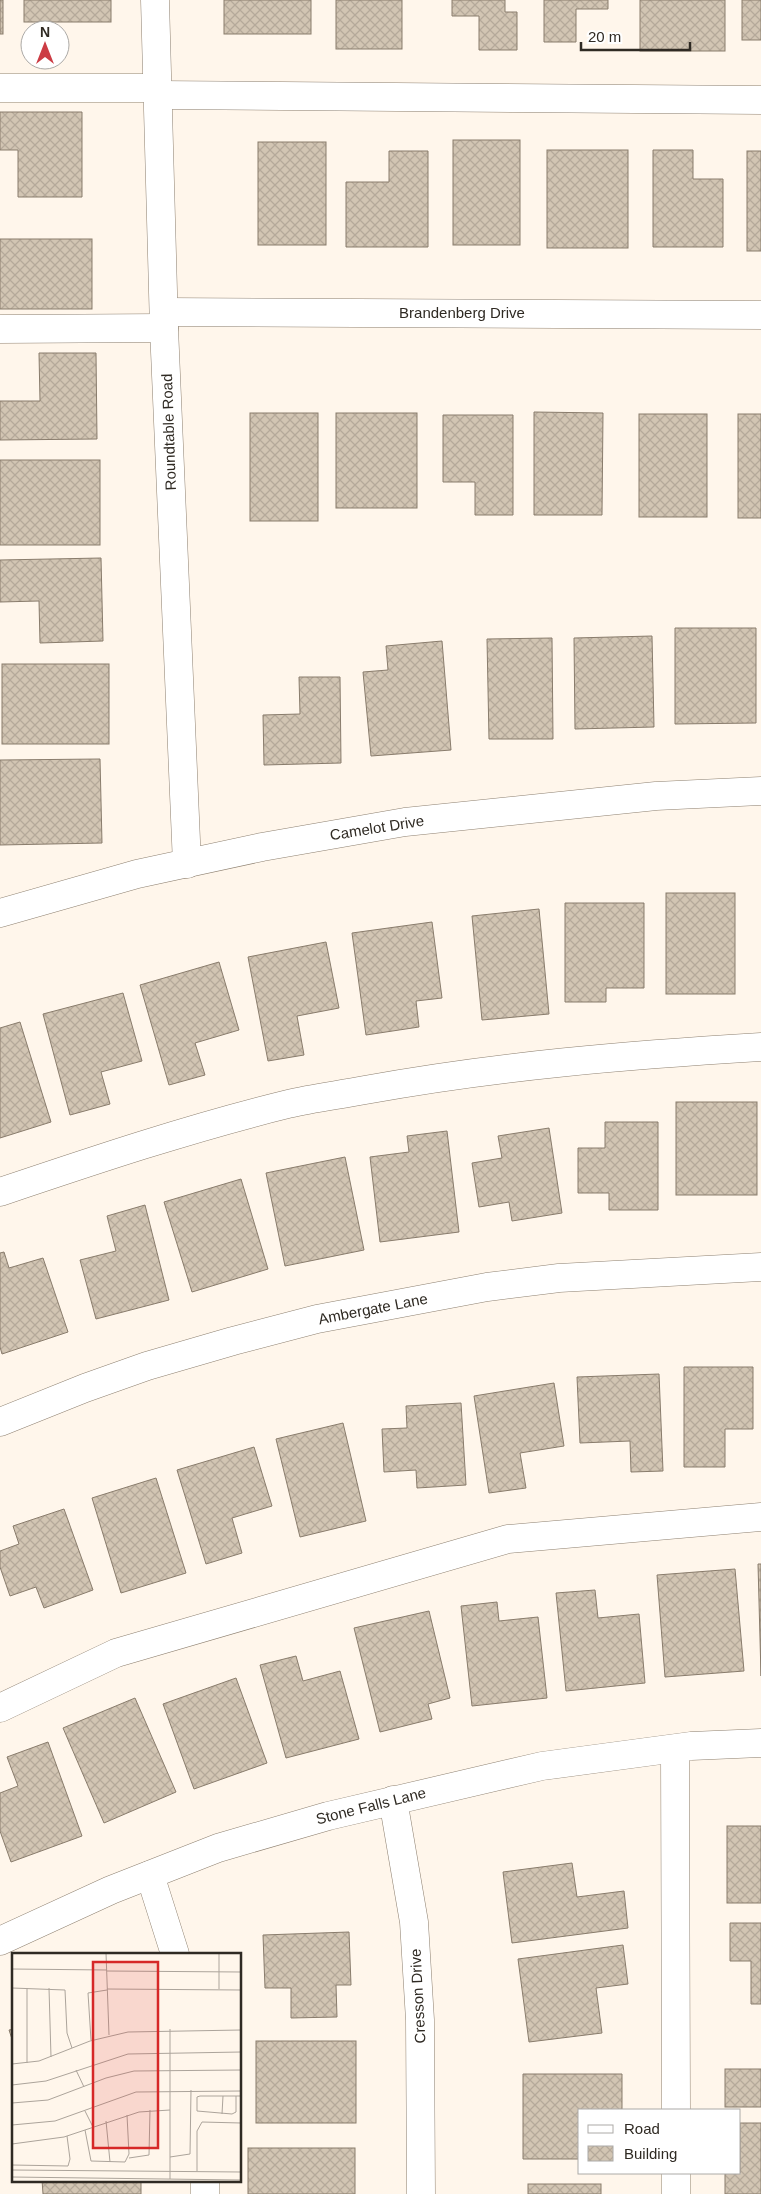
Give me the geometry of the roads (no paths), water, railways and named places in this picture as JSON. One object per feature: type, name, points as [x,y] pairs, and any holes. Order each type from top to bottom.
[{"type":"street","name":"Roundtable Road","points":[[156,0],[164,320],[187,864]]},
{"type":"street","points":[[0,88],[761,100]]},
{"type":"street","name":"Brandenberg Drive","points":[[0,329],[164,320],[761,315]]},
{"type":"street","name":"Camelot Drive","points":[[0,913],[136,874],[262,847],[405,822],[656,796],[761,790]]},
{"type":"street","points":[[0,1192],[144,1144],[290,1104],[410,1082],[523,1067],[620,1056],[761,1047]]},
{"type":"street","name":"Ambergate Lane","points":[[0,1422],[84,1388],[147,1366],[317,1319],[487,1287],[559,1278],[761,1267]]},
{"type":"street","points":[[0,1708],[116,1653],[508,1539],[761,1517]]},
{"type":"street","name":"Stone Falls Lane","points":[[0,1941],[150,1875],[218,1848],[328,1816],[542,1766],[674,1749],[761,1743]]},
{"type":"street","points":[[674,1749],[676,2109]]},
{"type":"street","name":"Cresson Drive","points":[[393,1800],[414,1922],[420,2020],[421,2194]]},
{"type":"street","points":[[150,1875],[176,1953]]},
{"type":"street","points":[[676,2174],[676,2194]]}]
